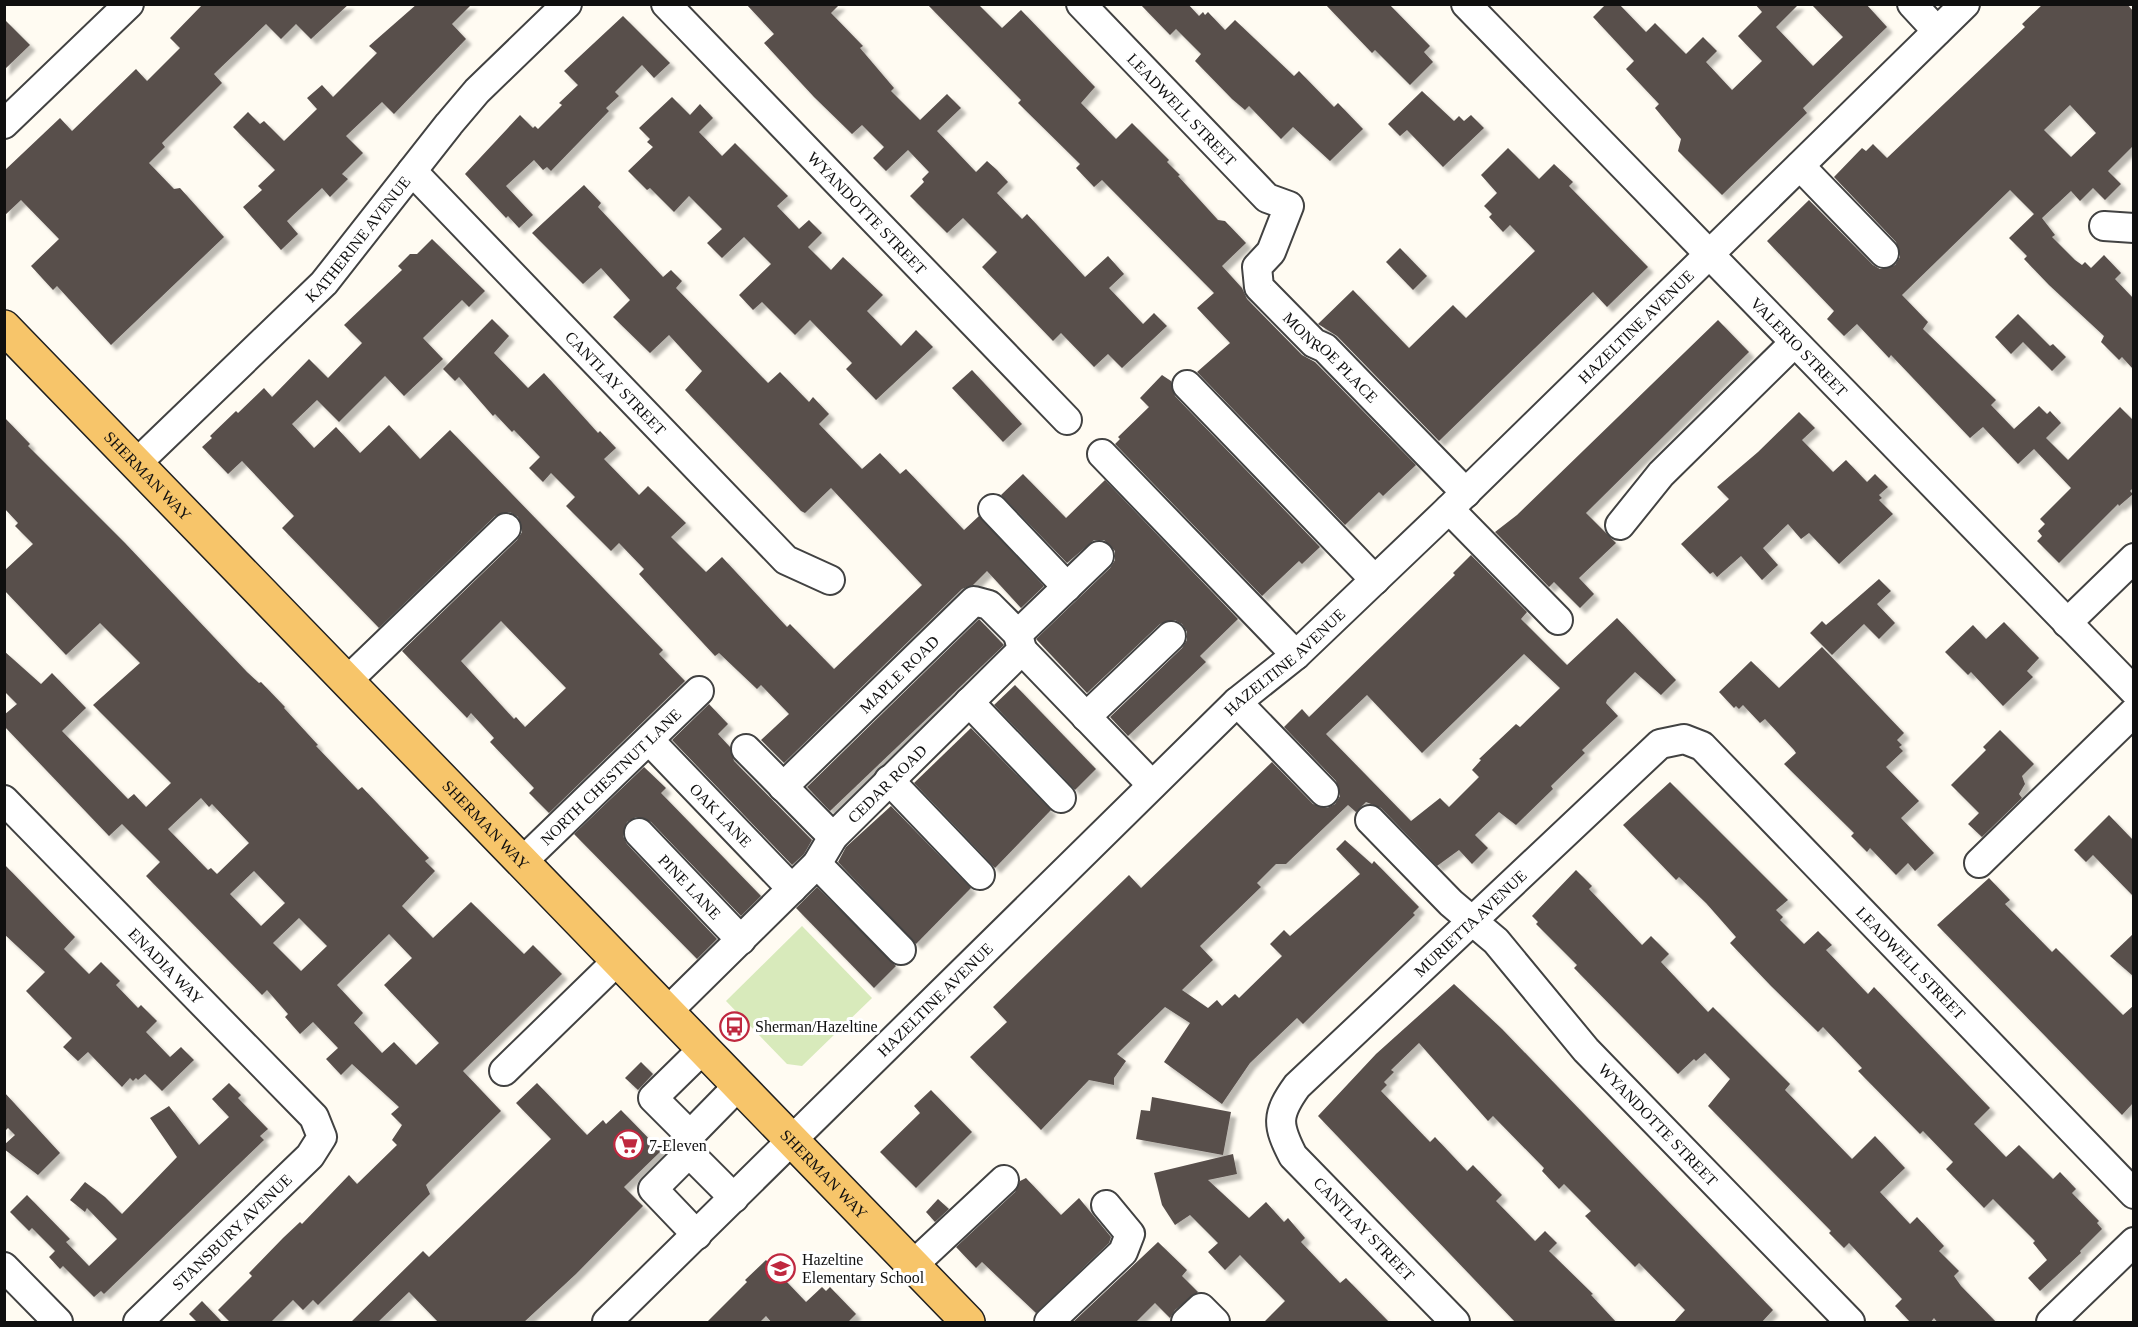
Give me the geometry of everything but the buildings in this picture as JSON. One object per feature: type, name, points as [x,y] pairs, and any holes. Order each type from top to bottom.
[{"type":"main road","name":"SHERMAN WAY","points":[[4,327],[617,961],[793,1139],[968,1323]]},
{"type":"street","points":[[4,124],[129,4]]},
{"type":"street","name":"KATHERINE AVENUE","points":[[137,463],[324,283],[477,92],[567,4]]},
{"type":"street","name":"WYANDOTTE STREET","points":[[666,4],[1067,420]]},
{"type":"street","name":"LEADWELL STREET","points":[[1081,4],[1267,198],[1289,206]]},
{"type":"street","name":"VALERIO STREET","points":[[1466,4],[2133,691]]},
{"type":"street","points":[[1912,4],[1938,31]]},
{"type":"street","name":"HAZELTINE AVENUE","points":[[607,1323],[1237,702],[1296,655],[1458,501],[1965,4]]},
{"type":"street","points":[[1800,166],[1884,253]]},
{"type":"street","name":"CANTLAY STREET","points":[[412,171],[786,560],[830,580]]},
{"type":"street","name":"MONROE PLACE","points":[[1289,206],[1271,252],[1257,267],[1259,287],[1314,343],[1325,348],[1458,501],[1557,620]]},
{"type":"street","points":[[2104,226],[2133,228]]},
{"type":"street","points":[[1620,525],[1660,474],[1794,343]]},
{"type":"street","points":[[1187,385],[1375,580]]},
{"type":"street","points":[[1102,454],[1296,655]]},
{"type":"street","points":[[993,509],[1067,586]]},
{"type":"street","points":[[347,681],[506,528]]},
{"type":"street","name":"CEDAR ROAD","points":[[667,1012],[817,864],[833,837],[969,702],[1067,586],[1099,556]]},
{"type":"street","points":[[2067,623],[2133,558]]},
{"type":"street","name":"MAPLE ROAD","points":[[783,786],[974,601],[989,605],[1086,717],[1152,785]]},
{"type":"street","points":[[1086,717],[1171,636]]},
{"type":"street","name":"NORTH CHESTNUT LANE","points":[[522,862],[699,691]]},
{"type":"street","points":[[969,702],[1061,798]]},
{"type":"street","points":[[1237,702],[1324,792]]},
{"type":"street","points":[[1979,863],[2133,712]]},
{"type":"street","name":"LEADWELL STREET","points":[[1684,739],[1702,746],[2133,1194]]},
{"type":"street","name":"MURIETTA AVENUE","points":[[1280,1131],[1283,1106],[1297,1086],[1660,744],[1684,739]]},
{"type":"street","name":"OAK LANE","points":[[649,740],[792,889]]},
{"type":"street","points":[[746,749],[833,837]]},
{"type":"street","points":[[889,780],[980,875]]},
{"type":"street","name":"ENADIA WAY","points":[[4,800],[314,1118],[322,1137]]},
{"type":"street","name":"WYANDOTTE STREET","points":[[1370,820],[1450,903],[1496,941],[1586,1050],[1850,1323]]},
{"type":"street","name":"PINE LANE","points":[[639,833],[741,940]]},
{"type":"street","points":[[817,864],[901,950]]},
{"type":"street","points":[[504,1071],[617,961]]},
{"type":"street","points":[[703,1049],[653,1098],[734,1198]]},
{"type":"street","points":[[696,1235],[653,1189],[739,1085]]},
{"type":"street","name":"CANTLAY STREET","points":[[1280,1131],[1293,1156],[1455,1323]]},
{"type":"street","name":"STANSBURY AVENUE","points":[[138,1323],[310,1156],[322,1137]]},
{"type":"street","points":[[913,1265],[1004,1180]]},
{"type":"street","points":[[1048,1323],[1123,1252],[1129,1243],[1130,1234],[1106,1205]]},
{"type":"street","points":[[2051,1323],[2133,1242]]},
{"type":"street","points":[[4,1267],[58,1323]]},
{"type":"street","points":[[1186,1323],[1201,1308],[1215,1323]]},
{"type":"green space","points":[[802,926],[872,998],[802,1066],[787,1064],[726,1001]]},
{"type":"place","name":"Sherman/Hazeltine","points":[[734,1026]]},
{"type":"place","name":"7-Eleven","points":[[628,1145]]},
{"type":"place","name":"Hazeltine Elementary School","points":[[781,1268]]}]
